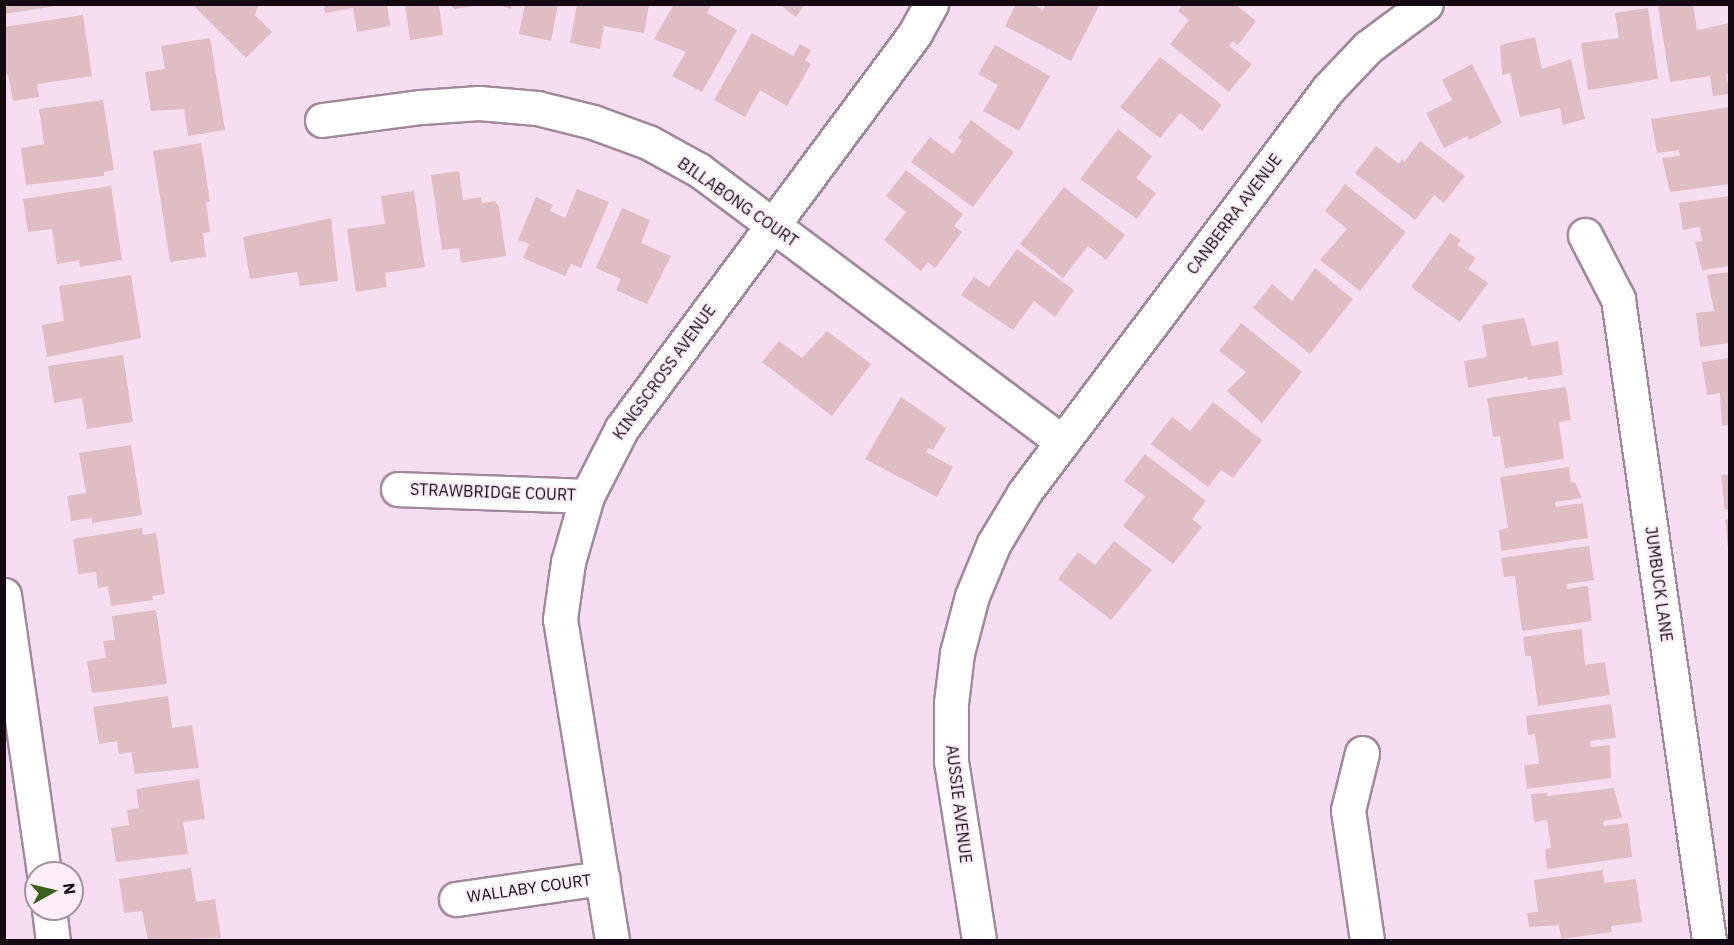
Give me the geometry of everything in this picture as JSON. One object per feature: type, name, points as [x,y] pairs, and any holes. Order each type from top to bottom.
[{"type":"street","name":"KINGSCROSS AVENUE","points":[[612,940],[560,619],[568,562],[587,496],[622,428],[915,33],[931,4]]},
{"type":"street","name":"CANBERRA AVENUE","points":[[1062,442],[1328,89],[1368,47],[1426,4]]},
{"type":"street","name":"BILLABONG COURT","points":[[322,120],[421,106],[479,103],[537,108],[593,122],[648,142],[699,170],[1062,442]]},
{"type":"street","name":"JUMBUCK LANE","points":[[1585,235],[1618,299],[1709,940]]},
{"type":"street","name":"AUSSIE AVENUE","points":[[979,940],[951,761],[951,703],[957,653],[972,596],[994,543],[1024,493],[1062,442]]},
{"type":"street","name":"STRAWBRIDGE COURT","points":[[398,489],[587,496]]},
{"type":"street","points":[[5,607],[42,861]]},
{"type":"street","points":[[1362,753],[1348,810],[1367,940]]},
{"type":"street","name":"WALLABY COURT","points":[[456,899],[602,878]]},
{"type":"street","points":[[51,921],[53,940]]},
{"type":"building","points":[[4,4],[55,4],[56,6],[4,14]]},
{"type":"building","points":[[192,4],[259,4],[255,15],[272,32],[246,58]]},
{"type":"building","points":[[324,4],[387,4],[390,26],[357,32],[353,8],[325,13]]},
{"type":"building","points":[[405,4],[439,4],[443,35],[410,40]]},
{"type":"building","points":[[448,4],[474,4],[474,6],[455,9]]},
{"type":"building","points":[[496,4],[512,4],[511,9]]},
{"type":"building","points":[[525,4],[558,4],[551,41],[519,34]]},
{"type":"building","points":[[577,4],[649,4],[644,33],[604,26],[600,49],[570,43]]},
{"type":"building","points":[[674,4],[712,4],[707,13],[737,30],[702,92],[672,76],[686,52],[654,39]]},
{"type":"building","points":[[779,4],[805,4],[796,17]]},
{"type":"building","points":[[1016,4],[1033,4],[1043,10],[1046,4],[1100,4],[1071,61],[1005,26]]},
{"type":"building","points":[[1183,4],[1235,4],[1256,21],[1238,45],[1233,41],[1229,46],[1252,64],[1229,92],[1170,44],[1189,20],[1178,11]]},
{"type":"building","points":[[1693,4],[1697,30],[1730,23],[1730,74],[1726,74],[1730,94],[1713,96],[1710,76],[1670,82],[1658,6]]},
{"type":"building","points":[[1648,8],[1658,79],[1588,90],[1581,43],[1619,38],[1615,13]]},
{"type":"building","points":[[83,15],[92,76],[37,84],[39,97],[13,101],[8,74],[4,75],[4,27]]},
{"type":"building","points":[[752,33],[793,56],[800,44],[811,50],[805,60],[811,64],[787,106],[760,90],[745,117],[714,100]]},
{"type":"building","points":[[1535,37],[1542,69],[1571,59],[1585,119],[1563,125],[1560,108],[1520,117],[1510,73],[1502,75],[1500,45]]},
{"type":"building","points":[[210,38],[225,130],[188,136],[184,109],[151,111],[145,72],[165,69],[161,46]]},
{"type":"building","points":[[995,45],[1050,76],[1019,131],[983,111],[998,85],[978,74]]},
{"type":"building","points":[[1160,57],[1222,105],[1202,131],[1180,113],[1160,138],[1120,107]]},
{"type":"building","points":[[1472,64],[1502,123],[1469,140],[1467,136],[1444,148],[1426,113],[1452,100],[1442,80]]},
{"type":"building","points":[[103,100],[114,170],[104,172],[104,176],[26,185],[21,148],[44,144],[39,109]]},
{"type":"building","points":[[1730,107],[1730,184],[1670,192],[1662,158],[1680,156],[1679,150],[1657,153],[1651,119]]},
{"type":"building","points":[[971,120],[1014,152],[973,207],[911,162],[930,137],[953,154],[962,141],[958,138]]},
{"type":"building","points":[[1118,129],[1152,156],[1136,178],[1156,193],[1137,219],[1080,179]]},
{"type":"building","points":[[1420,141],[1465,176],[1444,203],[1434,195],[1415,220],[1355,173],[1376,146],[1399,164],[1402,159],[1404,162]]},
{"type":"building","points":[[201,143],[210,202],[206,202],[210,232],[203,233],[206,257],[170,262],[153,151]]},
{"type":"building","points":[[906,170],[963,214],[954,226],[962,232],[935,268],[928,262],[921,271],[884,240],[906,212],[886,196]]},
{"type":"building","points":[[459,171],[463,200],[481,197],[482,203],[495,201],[499,207],[506,256],[461,263],[459,248],[442,250],[431,175]]},
{"type":"building","points":[[1345,184],[1406,232],[1360,291],[1320,260],[1347,229],[1325,211]]},
{"type":"building","points":[[111,186],[122,260],[80,267],[79,260],[57,264],[52,229],[28,232],[23,199]]},
{"type":"building","points":[[1064,187],[1125,235],[1106,260],[1088,246],[1063,278],[1020,244]]},
{"type":"building","points":[[577,189],[609,202],[581,268],[571,264],[565,276],[523,258],[529,244],[518,240],[536,197],[553,205],[550,211],[565,218]]},
{"type":"building","points":[[414,191],[425,267],[385,273],[387,287],[356,292],[347,229],[385,224],[381,196]]},
{"type":"building","points":[[1730,196],[1730,266],[1702,270],[1695,242],[1702,241],[1700,227],[1683,230],[1679,203]]},
{"type":"building","points":[[622,208],[650,220],[641,243],[671,256],[647,304],[616,290],[621,279],[596,268]]},
{"type":"building","points":[[331,218],[338,281],[300,286],[297,272],[250,279],[243,237]]},
{"type":"building","points":[[1450,233],[1461,240],[1457,245],[1476,258],[1468,269],[1488,283],[1460,322],[1411,287]]},
{"type":"building","points":[[1017,249],[1074,290],[1055,317],[1034,301],[1013,330],[961,295],[974,277],[989,287]]},
{"type":"building","points":[[1315,268],[1353,299],[1310,354],[1253,308],[1272,284],[1292,301]]},
{"type":"building","points":[[1730,272],[1730,343],[1700,347],[1696,313],[1714,311],[1707,275]]},
{"type":"building","points":[[131,275],[141,338],[47,357],[42,325],[64,321],[59,286]]},
{"type":"building","points":[[1524,318],[1532,346],[1558,341],[1563,375],[1528,380],[1527,377],[1468,388],[1464,361],[1487,357],[1482,325]]},
{"type":"building","points":[[1241,323],[1302,372],[1262,423],[1227,391],[1246,372],[1219,351]]},
{"type":"building","points":[[827,331],[871,364],[832,416],[762,362],[779,341],[802,358]]},
{"type":"building","points":[[123,355],[133,422],[87,429],[82,398],[54,403],[48,366]]},
{"type":"building","points":[[1730,358],[1730,424],[1722,426],[1720,393],[1707,395],[1702,362]]},
{"type":"building","points":[[1566,387],[1571,420],[1559,422],[1564,459],[1505,468],[1500,436],[1493,437],[1487,398]]},
{"type":"building","points":[[901,397],[946,428],[933,450],[928,448],[926,452],[953,467],[937,497],[865,459]]},
{"type":"building","points":[[1213,402],[1262,440],[1233,478],[1221,470],[1208,487],[1151,444],[1172,417],[1190,431]]},
{"type":"building","points":[[131,445],[142,515],[92,523],[92,518],[71,521],[67,496],[86,493],[79,453]]},
{"type":"building","points":[[1145,454],[1206,501],[1192,519],[1202,527],[1173,564],[1123,526],[1145,496],[1124,481]]},
{"type":"building","points":[[1569,467],[1571,483],[1575,482],[1582,498],[1555,502],[1556,507],[1583,503],[1588,538],[1501,551],[1499,530],[1508,528],[1500,477]]},
{"type":"building","points":[[1730,474],[1730,509],[1725,510],[1721,475]]},
{"type":"building","points":[[1730,519],[1730,548],[1728,548],[1725,520]]},
{"type":"building","points":[[142,528],[143,535],[156,533],[165,594],[152,596],[153,600],[111,606],[108,586],[98,588],[96,572],[78,574],[73,539]]},
{"type":"building","points":[[1114,541],[1152,570],[1111,620],[1058,579],[1078,552],[1095,565]]},
{"type":"building","points":[[1589,546],[1594,580],[1567,584],[1567,589],[1588,586],[1592,621],[1522,631],[1515,576],[1504,577],[1501,558]]},
{"type":"building","points":[[156,610],[167,684],[92,693],[87,661],[106,658],[103,641],[115,640],[112,616]]},
{"type":"building","points":[[1582,629],[1585,665],[1605,662],[1610,695],[1538,706],[1531,656],[1525,656],[1523,637]]},
{"type":"building","points":[[168,696],[172,728],[192,725],[199,768],[135,774],[131,752],[119,754],[117,741],[99,744],[93,707]]},
{"type":"building","points":[[1611,704],[1616,738],[1590,741],[1591,747],[1610,745],[1611,778],[1527,789],[1524,765],[1539,764],[1535,734],[1528,735],[1526,716]]},
{"type":"building","points":[[199,779],[205,819],[183,822],[188,854],[116,862],[111,828],[129,825],[127,810],[139,808],[136,789]]},
{"type":"building","points":[[1614,788],[1622,818],[1603,821],[1604,826],[1628,823],[1632,857],[1547,869],[1545,849],[1551,848],[1547,820],[1534,822],[1531,794],[1547,793],[1547,796]]},
{"type":"building","points":[[191,868],[196,902],[215,899],[221,938],[148,940],[142,911],[124,913],[119,879]]},
{"type":"building","points":[[1603,870],[1604,883],[1636,879],[1642,922],[1611,926],[1612,932],[1561,939],[1559,925],[1529,927],[1527,913],[1538,912],[1534,880]]}]
